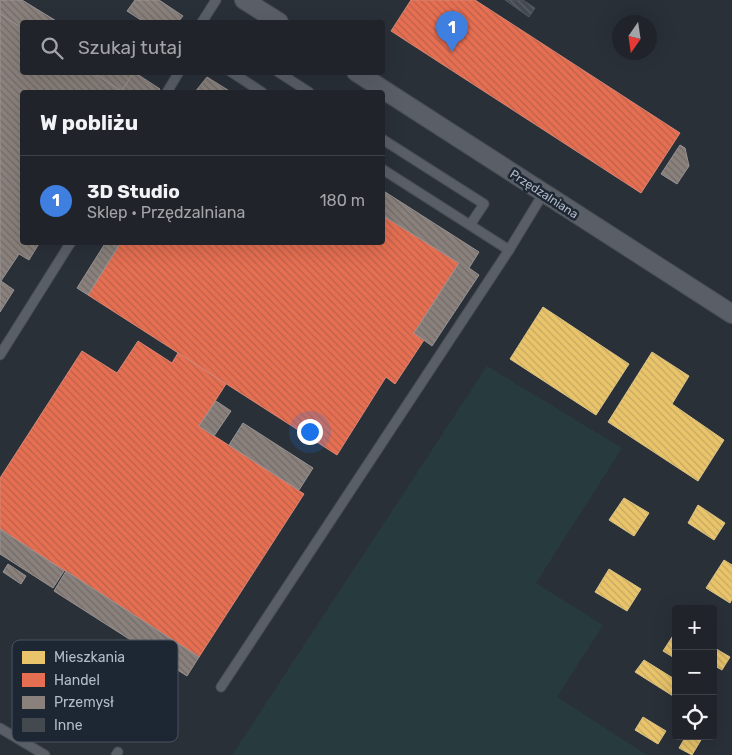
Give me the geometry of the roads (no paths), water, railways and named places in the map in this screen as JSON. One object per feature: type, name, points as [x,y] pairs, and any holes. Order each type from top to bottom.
[{"type":"street","points":[[244,0],[276,20]]},
{"type":"street","name":"Przędzalniana","points":[[361,75],[384,90]]},
{"type":"street","name":"Przędzalniana","points":[[385,91],[732,314]]},
{"type":"lane","points":[[203,20],[216,0]]},
{"type":"lane","points":[[168,90],[177,75]]},
{"type":"lane","points":[[236,75],[259,90]]},
{"type":"lane","points":[[283,75],[307,90]]},
{"type":"lane","points":[[385,141],[484,204],[470,225]]},
{"type":"lane","points":[[385,171],[509,250]]},
{"type":"lane","points":[[221,687],[509,250],[543,194]]},
{"type":"lane","points":[[0,354],[70,245]]},
{"type":"lane","points":[[0,728],[12,735]]},
{"type":"lane","points":[[23,742],[45,755]]},
{"type":"place","name":"3D Studio","points":[[452,52]]}]
